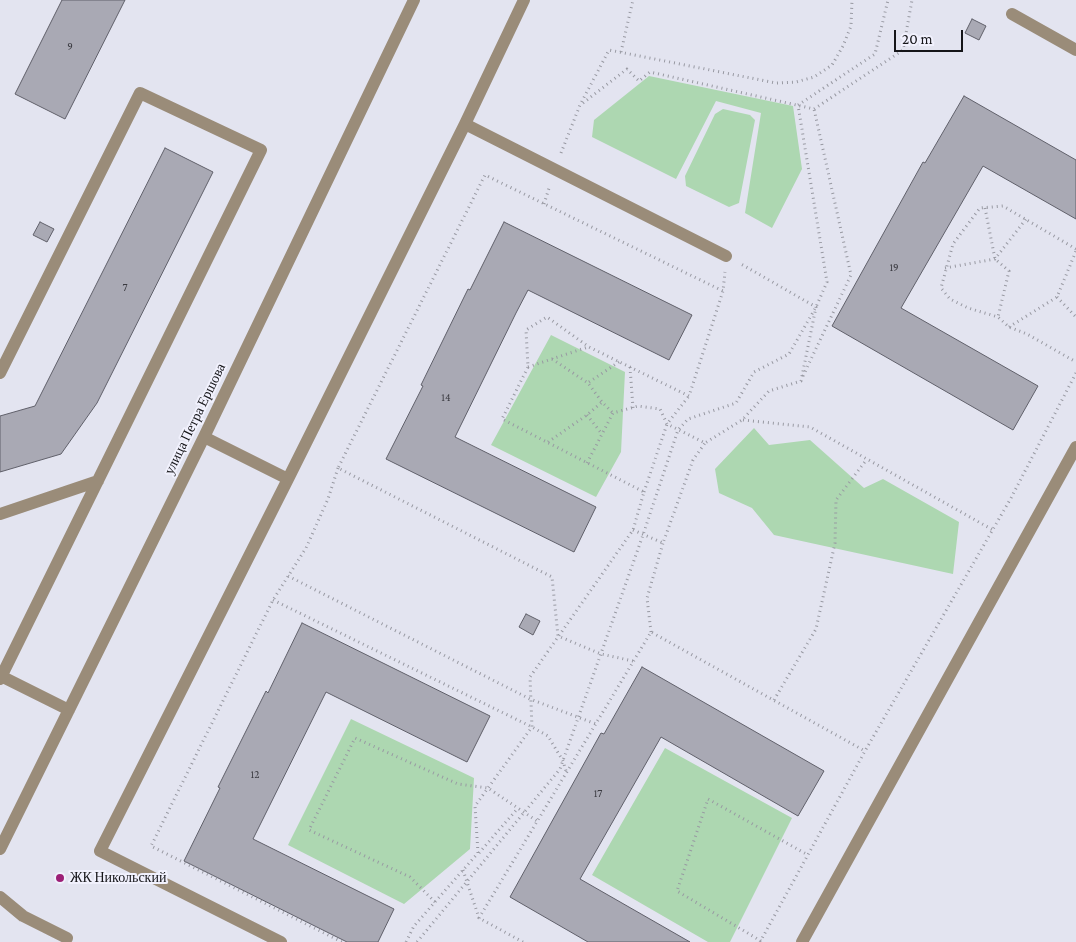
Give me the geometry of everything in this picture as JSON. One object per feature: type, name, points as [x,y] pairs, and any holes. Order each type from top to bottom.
[{"type":"street","name":"улица Петра Ершова","points":[[0,849],[204,437],[414,0]]},
{"type":"street","points":[[282,942],[100,852],[288,479],[524,0]]},
{"type":"street","points":[[1012,14],[1076,50]]},
{"type":"street","points":[[0,373],[140,92],[261,150],[1,677],[68,710]]},
{"type":"street","points":[[464,124],[726,256]]},
{"type":"street","points":[[204,437],[288,479]]},
{"type":"street","points":[[802,942],[1076,447]]},
{"type":"street","points":[[0,514],[98,481]]},
{"type":"street","points":[[0,897],[23,916],[67,938]]},
{"type":"path","points":[[620,52],[633,0]]},
{"type":"path","points":[[544,204],[554,169],[580,105],[608,50],[776,83],[796,82],[814,77],[832,65],[843,46],[851,26],[852,0]]},
{"type":"path","points":[[798,105],[875,54],[888,0]]},
{"type":"path","points":[[580,105],[627,68],[639,81],[650,72],[814,108],[903,50],[912,0]]},
{"type":"path","points":[[417,942],[560,769],[678,430],[688,419],[736,403],[754,372],[789,354],[816,307],[827,282],[798,105]]},
{"type":"path","points":[[479,918],[651,632],[647,598],[663,543],[693,460],[705,443],[742,420],[769,391],[801,381],[851,275],[814,108]]},
{"type":"path","points":[[342,942],[151,846],[273,600],[309,540],[328,499],[338,468],[485,175],[723,291]]},
{"type":"path","points":[[1009,327],[1057,297],[1076,250],[1003,206],[980,208],[953,244],[941,288],[950,299],[968,308],[998,317],[1009,327],[1027,334],[1076,362]]},
{"type":"path","points":[[985,208],[995,259],[1009,271],[998,317]]},
{"type":"path","points":[[945,268],[995,259],[1026,219]]},
{"type":"path","points":[[478,853],[475,806],[532,727],[530,677],[634,530],[644,492],[667,424],[689,396],[723,291],[726,256],[816,307]]},
{"type":"path","points":[[1057,297],[1076,317]]},
{"type":"path","points":[[801,381],[816,307]]},
{"type":"path","points":[[644,492],[502,419],[528,367],[526,330],[547,317],[589,347],[689,396]]},
{"type":"path","points":[[528,367],[589,347]]},
{"type":"path","points":[[552,359],[588,382],[602,402],[613,413]]},
{"type":"path","points":[[588,382],[619,362]]},
{"type":"path","points":[[630,367],[633,408]]},
{"type":"path","points":[[808,856],[708,799],[678,891],[761,941],[808,856],[865,751],[992,530],[1076,373]]},
{"type":"path","points":[[548,442],[587,415],[602,402]]},
{"type":"path","points":[[587,463],[613,413],[638,406],[660,408],[667,424],[705,443]]},
{"type":"path","points":[[587,415],[602,434]]},
{"type":"path","points":[[742,420],[810,427],[992,530]]},
{"type":"path","points":[[774,700],[816,629],[835,543],[836,500],[867,459]]},
{"type":"path","points":[[338,468],[552,577],[558,636]]},
{"type":"path","points":[[634,530],[663,543]]},
{"type":"path","points":[[288,576],[530,699],[596,724]]},
{"type":"path","points":[[273,600],[548,736],[563,761],[567,772]]},
{"type":"path","points":[[651,632],[865,751]]},
{"type":"path","points":[[558,636],[600,654],[633,661]]},
{"type":"path","points":[[435,902],[410,877],[309,830],[355,738],[458,784],[488,788],[537,821]]},
{"type":"path","points":[[406,942],[414,926],[518,808]]},
{"type":"path","points":[[463,870],[479,918],[523,942]]},
{"type":"green space","points":[[649,76],[793,106],[802,169],[772,228],[745,213],[761,113],[716,101],[676,179],[592,137],[594,120]]},
{"type":"green space","points":[[723,109],[750,115],[755,120],[739,203],[729,207],[686,186],[685,176],[715,114]]},
{"type":"green space","points":[[551,335],[625,372],[621,452],[596,497],[491,445]]},
{"type":"green space","points":[[754,428],[769,445],[810,440],[864,488],[883,479],[959,522],[953,574],[774,535],[752,508],[719,493],[715,469]]},
{"type":"green space","points":[[351,719],[474,778],[470,849],[404,904],[288,845]]},
{"type":"green space","points":[[665,748],[792,818],[730,942],[708,942],[592,875]]},
{"type":"building","points":[[62,0],[125,0],[65,119],[15,94]]},
{"type":"building","points":[[972,19],[986,26],[979,40],[965,33]]},
{"type":"building","points":[[964,96],[1076,160],[1076,219],[983,166],[901,308],[1038,386],[1013,430],[832,326],[923,162],[925,163]]},
{"type":"building","points":[[165,148],[213,172],[97,403],[61,454],[0,472],[0,416],[35,406]]},
{"type":"building","points":[[40,222],[54,229],[47,242],[33,235]]},
{"type":"building","points":[[504,222],[692,315],[669,360],[528,290],[516,313],[455,437],[596,507],[574,552],[386,459],[423,386],[421,385],[468,289],[470,290]]},
{"type":"building","points":[[526,614],[540,621],[533,635],[519,627]]},
{"type":"building","points":[[302,623],[490,716],[467,762],[326,692],[253,839],[394,909],[378,942],[347,942],[184,861],[220,788],[218,787],[266,691],[268,693]]},
{"type":"building","points":[[642,667],[824,771],[798,816],[661,737],[580,879],[690,942],[588,942],[510,897],[601,733],[604,734]]},
{"type":"place","name":"ЖК Никольский","points":[[60,878]]}]
